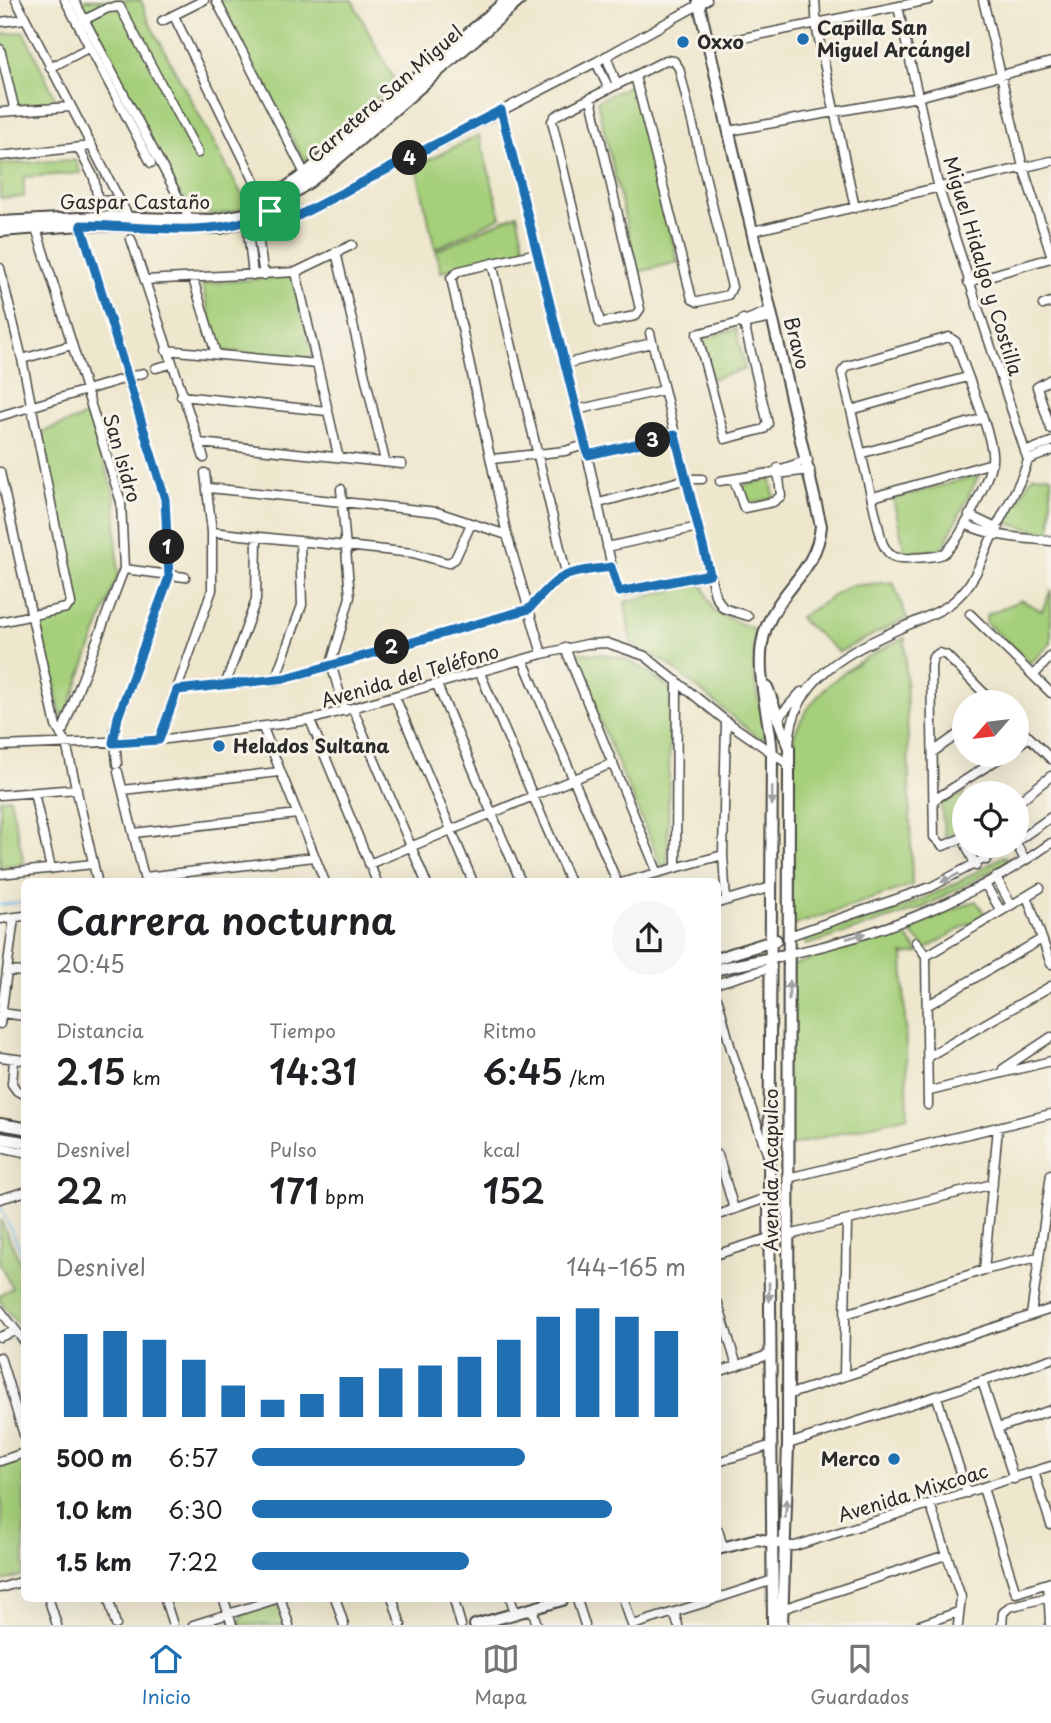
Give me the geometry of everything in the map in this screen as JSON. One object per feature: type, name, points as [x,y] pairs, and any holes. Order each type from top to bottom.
[{"type":"main road","name":"Carretera San Miguel","points":[[268,207],[507,0]]},
{"type":"main road","name":"Carretera San Miguel","points":[[268,207],[348,150],[520,0]]},
{"type":"main road","name":"Bravo","points":[[701,2],[821,526],[820,541],[812,560],[779,602],[767,625],[762,646],[763,678],[771,727]]},
{"type":"main road","name":"Gaspar Castaño","points":[[0,222],[130,218],[230,219],[268,207]]},
{"type":"main road","name":"Gaspar Castaño","points":[[0,231],[81,225],[204,229],[252,224],[268,207]]},
{"type":"main road","name":"Bravo","points":[[763,678],[779,717]]},
{"type":"main road","name":"Avenida Acapulco","points":[[773,1625],[773,1580],[788,1444],[789,748],[779,717]]},
{"type":"main road","name":"Avenida Acapulco","points":[[771,727],[769,1238],[772,1445],[782,1625]]},
{"type":"main road","points":[[721,957],[789,936]]},
{"type":"main road","points":[[721,969],[772,961],[790,954]]},
{"type":"main road","points":[[771,1048],[776,1044],[783,1045],[788,1058]]},
{"type":"main road","points":[[0,1124],[21,1128]]},
{"type":"main road","points":[[0,1138],[21,1142]]},
{"type":"main road","points":[[769,1158],[778,1160],[784,1176],[788,1178]]},
{"type":"main road","points":[[771,1354],[781,1342],[788,1303]]},
{"type":"main road","points":[[721,1548],[750,1540],[778,1543]]},
{"type":"main road","points":[[475,1625],[554,1602]]},
{"type":"street","points":[[16,0],[130,218]]},
{"type":"street","points":[[65,0],[150,163]]},
{"type":"street","points":[[74,0],[190,219]]},
{"type":"street","points":[[162,21],[204,0]]},
{"type":"street","points":[[216,0],[305,174]]},
{"type":"street","points":[[815,0],[855,208]]},
{"type":"street","points":[[709,46],[929,0]]},
{"type":"street","points":[[968,282],[1051,256],[1023,167],[983,0]]},
{"type":"street","points":[[252,224],[294,218],[596,62],[701,2]]},
{"type":"street","points":[[84,20],[108,8],[120,7],[198,153]]},
{"type":"street","name":"Miguel Hidalgo y Costilla","points":[[898,7],[939,189],[1027,456]]},
{"type":"street","points":[[174,16],[268,207],[294,218]]},
{"type":"street","points":[[0,22],[25,19]]},
{"type":"street","points":[[50,68],[88,48]]},
{"type":"street","points":[[0,49],[15,111]]},
{"type":"street","points":[[606,56],[613,87]]},
{"type":"street","points":[[591,100],[639,312],[600,323],[552,121],[613,87],[635,76],[666,61],[674,61],[678,68],[733,287],[728,295],[694,301],[635,76]]},
{"type":"street","points":[[596,62],[613,87]]},
{"type":"street","points":[[729,131],[918,97],[1051,62]]},
{"type":"street","points":[[0,112],[70,107]]},
{"type":"street","points":[[501,110],[588,455],[617,590],[623,592],[710,574]]},
{"type":"street","points":[[0,156],[92,146]]},
{"type":"street","points":[[78,147],[94,178],[98,201],[120,200]]},
{"type":"street","points":[[754,231],[1051,161]]},
{"type":"street","points":[[252,224],[264,275]]},
{"type":"street","points":[[252,224],[253,275]]},
{"type":"street","points":[[81,225],[163,490],[169,577],[118,717],[113,743],[145,878]]},
{"type":"street","name":"San Isidro","points":[[36,228],[121,502],[124,569],[63,739]]},
{"type":"street","points":[[131,239],[181,396],[204,458]]},
{"type":"street","points":[[145,280],[296,272],[352,245]]},
{"type":"street","points":[[336,252],[385,461]]},
{"type":"street","points":[[537,253],[459,271],[451,278],[492,459],[506,536],[542,654]]},
{"type":"street","points":[[492,263],[566,573]]},
{"type":"street","points":[[0,268],[22,359],[71,603],[66,608],[0,622]]},
{"type":"street","points":[[296,272],[338,455]]},
{"type":"street","points":[[193,279],[216,354]]},
{"type":"street","points":[[742,322],[768,424],[764,429],[725,439],[697,335],[742,322],[772,314]]},
{"type":"street","points":[[650,333],[710,574],[722,607],[748,616]]},
{"type":"street","points":[[949,337],[956,342],[967,377],[992,451],[992,463],[967,520],[951,547],[942,554],[893,558],[882,542],[863,453],[842,375],[847,366],[949,337]]},
{"type":"street","points":[[564,364],[652,343]]},
{"type":"street","points":[[22,359],[72,345]]},
{"type":"street","points":[[166,350],[317,364]]},
{"type":"street","points":[[156,368],[171,364]]},
{"type":"street","points":[[0,416],[143,373]]},
{"type":"street","points":[[851,410],[967,377]]},
{"type":"street","points":[[1051,379],[1037,387],[1051,429]]},
{"type":"street","points":[[576,410],[664,390]]},
{"type":"street","points":[[181,396],[327,411]]},
{"type":"street","points":[[863,453],[981,419]]},
{"type":"street","points":[[588,455],[675,435]]},
{"type":"street","points":[[771,727],[824,671],[852,652],[935,613],[960,596],[972,580],[997,532],[1019,485],[1027,456],[1051,442]]},
{"type":"street","points":[[200,443],[338,455],[402,464]]},
{"type":"street","points":[[492,459],[585,445]]},
{"type":"street","points":[[1027,456],[1051,451]]},
{"type":"street","points":[[873,497],[992,463]]},
{"type":"street","points":[[720,481],[809,465]]},
{"type":"street","points":[[0,472],[56,726],[63,739],[77,789],[96,878]]},
{"type":"street","points":[[734,480],[740,503],[746,509],[779,498],[776,472]]},
{"type":"street","points":[[159,740],[211,597],[212,532],[209,488],[205,473]]},
{"type":"street","points":[[599,503],[687,479],[702,479]]},
{"type":"street","points":[[209,488],[437,512],[506,536]]},
{"type":"street","points":[[341,489],[349,608],[331,664],[424,878]]},
{"type":"street","points":[[967,520],[997,532],[1051,541]]},
{"type":"street","points":[[212,532],[413,553],[448,563],[455,559],[471,524]]},
{"type":"street","points":[[607,547],[698,527]]},
{"type":"street","points":[[225,685],[256,600],[257,537]]},
{"type":"street","points":[[275,680],[302,605],[300,541]]},
{"type":"street","points":[[177,690],[275,680],[529,609],[566,573],[611,567]]},
{"type":"street","points":[[124,569],[185,577]]},
{"type":"street","points":[[970,614],[1051,692]]},
{"type":"street","name":"Avenida del Teléfono","points":[[0,746],[63,739],[113,743],[159,740],[310,720],[542,654],[587,644],[619,645],[645,656],[726,721],[788,764]]},
{"type":"street","points":[[565,648],[657,871]]},
{"type":"street","points":[[952,844],[937,842],[931,666],[936,654],[946,655],[981,690]]},
{"type":"street","points":[[1034,676],[1051,656]]},
{"type":"street","points":[[523,660],[615,878]]},
{"type":"street","points":[[480,673],[568,878]]},
{"type":"street","points":[[676,866],[677,681]]},
{"type":"street","points":[[437,685],[520,878]]},
{"type":"street","points":[[789,748],[791,717],[810,687]]},
{"type":"street","points":[[395,697],[471,878]]},
{"type":"street","points":[[310,720],[375,878]]},
{"type":"street","points":[[726,721],[722,902],[771,887]]},
{"type":"street","points":[[263,728],[323,878]]},
{"type":"street","points":[[1029,737],[1051,759]]},
{"type":"street","points":[[933,752],[952,739]]},
{"type":"street","points":[[369,864],[412,849],[613,763]]},
{"type":"street","points":[[934,800],[986,767]]},
{"type":"street","points":[[124,790],[279,772]]},
{"type":"street","points":[[1029,793],[1051,776]]},
{"type":"street","points":[[0,795],[77,789]]},
{"type":"street","points":[[34,793],[51,869]]},
{"type":"street","points":[[134,833],[297,814]]},
{"type":"street","points":[[1029,834],[1051,817]]},
{"type":"street","points":[[790,954],[880,929],[985,884],[1051,843]]},
{"type":"street","points":[[636,878],[723,855]]},
{"type":"street","points":[[153,878],[314,857]]},
{"type":"street","points":[[972,858],[976,866]]},
{"type":"street","points":[[789,936],[919,892],[989,858]]},
{"type":"street","points":[[0,874],[93,864]]},
{"type":"street","points":[[996,877],[1011,905]]},
{"type":"street","points":[[985,884],[1001,911]]},
{"type":"street","points":[[926,956],[1040,888]]},
{"type":"street","points":[[1027,896],[1040,940],[1051,964]]},
{"type":"street","points":[[0,919],[21,917]]},
{"type":"street","points":[[0,1024],[14,918]]},
{"type":"street","points":[[928,1005],[1040,940]]},
{"type":"street","points":[[916,942],[926,956],[930,1091],[928,1105]]},
{"type":"street","points":[[721,982],[772,961]]},
{"type":"street","points":[[8,971],[21,972]]},
{"type":"street","points":[[929,1056],[1051,986]]},
{"type":"street","points":[[721,1011],[731,1049],[769,1158]]},
{"type":"street","points":[[2,1013],[21,1016]]},
{"type":"street","points":[[998,1072],[1051,1037]]},
{"type":"street","points":[[0,1057],[21,1059]]},
{"type":"street","points":[[14,1060],[12,1084],[21,1092]]},
{"type":"street","points":[[930,1091],[1051,1061]]},
{"type":"street","points":[[788,1178],[1051,1115]]},
{"type":"street","points":[[984,1270],[998,1128]]},
{"type":"street","points":[[0,1147],[21,1151]]},
{"type":"street","points":[[721,1164],[734,1209]]},
{"type":"street","points":[[1031,1315],[1051,1174]]},
{"type":"street","points":[[789,1235],[993,1184]]},
{"type":"street","points":[[2,1198],[21,1193]]},
{"type":"street","points":[[721,1214],[769,1197]]},
{"type":"street","points":[[844,1375],[847,1221]]},
{"type":"street","points":[[721,1253],[769,1238]]},
{"type":"street","points":[[846,1314],[984,1270],[1038,1256]]},
{"type":"street","points":[[787,1395],[1051,1309]]},
{"type":"street","points":[[0,1310],[21,1338]]},
{"type":"street","points":[[721,1314],[737,1366]]},
{"type":"street","points":[[0,1338],[15,1331]]},
{"type":"street","points":[[721,1371],[771,1354]]},
{"type":"street","points":[[0,1357],[21,1426]]},
{"type":"street","points":[[788,1444],[1051,1359]]},
{"type":"street","points":[[982,1381],[1014,1479]]},
{"type":"street","points":[[937,1397],[967,1493]]},
{"type":"street","points":[[998,1428],[1051,1410]]},
{"type":"street","points":[[721,1461],[772,1445]]},
{"type":"street","points":[[0,1461],[21,1454]]},
{"type":"street","name":"Avenida Mixcoac","points":[[778,1543],[795,1546],[1051,1466]]},
{"type":"street","points":[[1034,1472],[1051,1525]]},
{"type":"street","points":[[984,1488],[1016,1593],[1050,1583],[1050,1625]]},
{"type":"street","points":[[920,1625],[958,1612],[962,1607],[930,1504]]},
{"type":"street","points":[[782,1609],[946,1555]]},
{"type":"street","points":[[721,1597],[773,1580]]},
{"type":"street","points":[[0,1588],[21,1582]]},
{"type":"street","points":[[1002,1625],[1005,1610],[1049,1597]]},
{"type":"street","points":[[50,1602],[57,1625]]},
{"type":"street","points":[[109,1602],[116,1625]]},
{"type":"street","points":[[166,1602],[173,1625]]},
{"type":"street","points":[[225,1602],[232,1625]]},
{"type":"street","points":[[193,1625],[267,1602]]},
{"type":"street","points":[[282,1602],[289,1625]]},
{"type":"street","points":[[337,1602],[344,1625]]},
{"type":"street","points":[[394,1602],[401,1625]]},
{"type":"street","points":[[454,1602],[461,1625]]},
{"type":"street","points":[[512,1602],[515,1613]]},
{"type":"street","points":[[578,1602],[585,1625]]},
{"type":"street","points":[[625,1602],[632,1625],[706,1602]]},
{"type":"street","points":[[532,1608],[537,1625]]},
{"type":"street","points":[[674,1612],[678,1625]]},
{"type":"street","points":[[958,1612],[958,1625]]},
{"type":"green space","points":[[76,0],[141,0],[148,20],[248,206],[220,214],[191,211],[167,177]]},
{"type":"green space","points":[[217,0],[352,0],[395,82],[304,161]]},
{"type":"green space","points":[[24,32],[57,102],[16,106],[0,34]]},
{"type":"green space","points":[[633,84],[678,262],[638,272],[597,101]]},
{"type":"green space","points":[[479,135],[501,217],[435,249],[416,166]]},
{"type":"green space","points":[[75,160],[81,173],[24,177],[24,197],[0,198],[0,164]]},
{"type":"green space","points":[[517,214],[525,249],[441,272],[436,251]]},
{"type":"green space","points":[[292,276],[313,355],[310,358],[221,351],[202,284]]},
{"type":"green space","points":[[736,329],[745,369],[711,379],[702,339]]},
{"type":"green space","points":[[89,415],[115,497],[118,575],[63,723],[38,620],[78,610],[42,432]]},
{"type":"green space","points":[[979,475],[942,549],[905,553],[893,499]]},
{"type":"green space","points":[[1033,475],[1051,476],[1051,534],[1006,523]]},
{"type":"green space","points":[[771,479],[774,498],[745,505],[740,486]]},
{"type":"green space","points":[[893,582],[907,618],[839,652],[799,618],[849,586]]},
{"type":"green space","points":[[702,583],[714,612],[756,630],[754,665],[765,727],[762,741],[667,663],[631,643],[625,602]]},
{"type":"green space","points":[[1051,590],[1051,643],[1031,663],[986,623],[986,615],[1021,600],[1042,611]]},
{"type":"green space","points":[[905,638],[912,885],[789,927],[794,735],[802,718],[825,688],[871,655]]},
{"type":"green space","points":[[571,653],[615,656],[645,670],[671,690],[667,865],[662,867]]},
{"type":"green space","points":[[10,798],[24,863],[0,867],[0,799]]},
{"type":"green space","points":[[952,799],[952,834],[945,838],[941,804]]},
{"type":"green space","points":[[1000,858],[1008,859],[1006,863],[922,908],[806,945],[804,941],[806,938],[905,907],[955,884]]},
{"type":"green space","points":[[976,901],[985,914],[926,949],[907,928]]},
{"type":"green space","points":[[902,930],[919,953],[903,953],[908,1116],[785,1147],[787,967]]},
{"type":"green space","points":[[0,1219],[21,1264],[21,1322],[18,1324],[0,1301],[0,1294],[12,1288],[0,1264]]},
{"type":"green space","points":[[21,1461],[21,1576],[0,1582],[2,1524],[0,1468]]},
{"type":"green space","points":[[275,1604],[282,1611],[286,1625],[239,1625],[243,1613]]},
{"type":"waterway","points":[[0,905],[21,902]]},
{"type":"waterway","points":[[0,1206],[21,1252]]},
{"type":"place","name":"Capilla San Miguel Arcángel","points":[[803,39]]},
{"type":"place","name":"Oxxo","points":[[683,42]]},
{"type":"place","name":"Helados Sultana","points":[[219,746]]},
{"type":"place","name":"Merco","points":[[894,1459]]},
{"type":"route","points":[[501,110],[588,455],[675,435],[710,574],[619,592],[611,567],[566,573],[529,609],[286,678],[177,690],[159,740],[113,743],[118,717],[169,577],[165,499],[81,225],[221,228],[255,219],[270,211],[281,216],[302,216],[501,110]]}]
